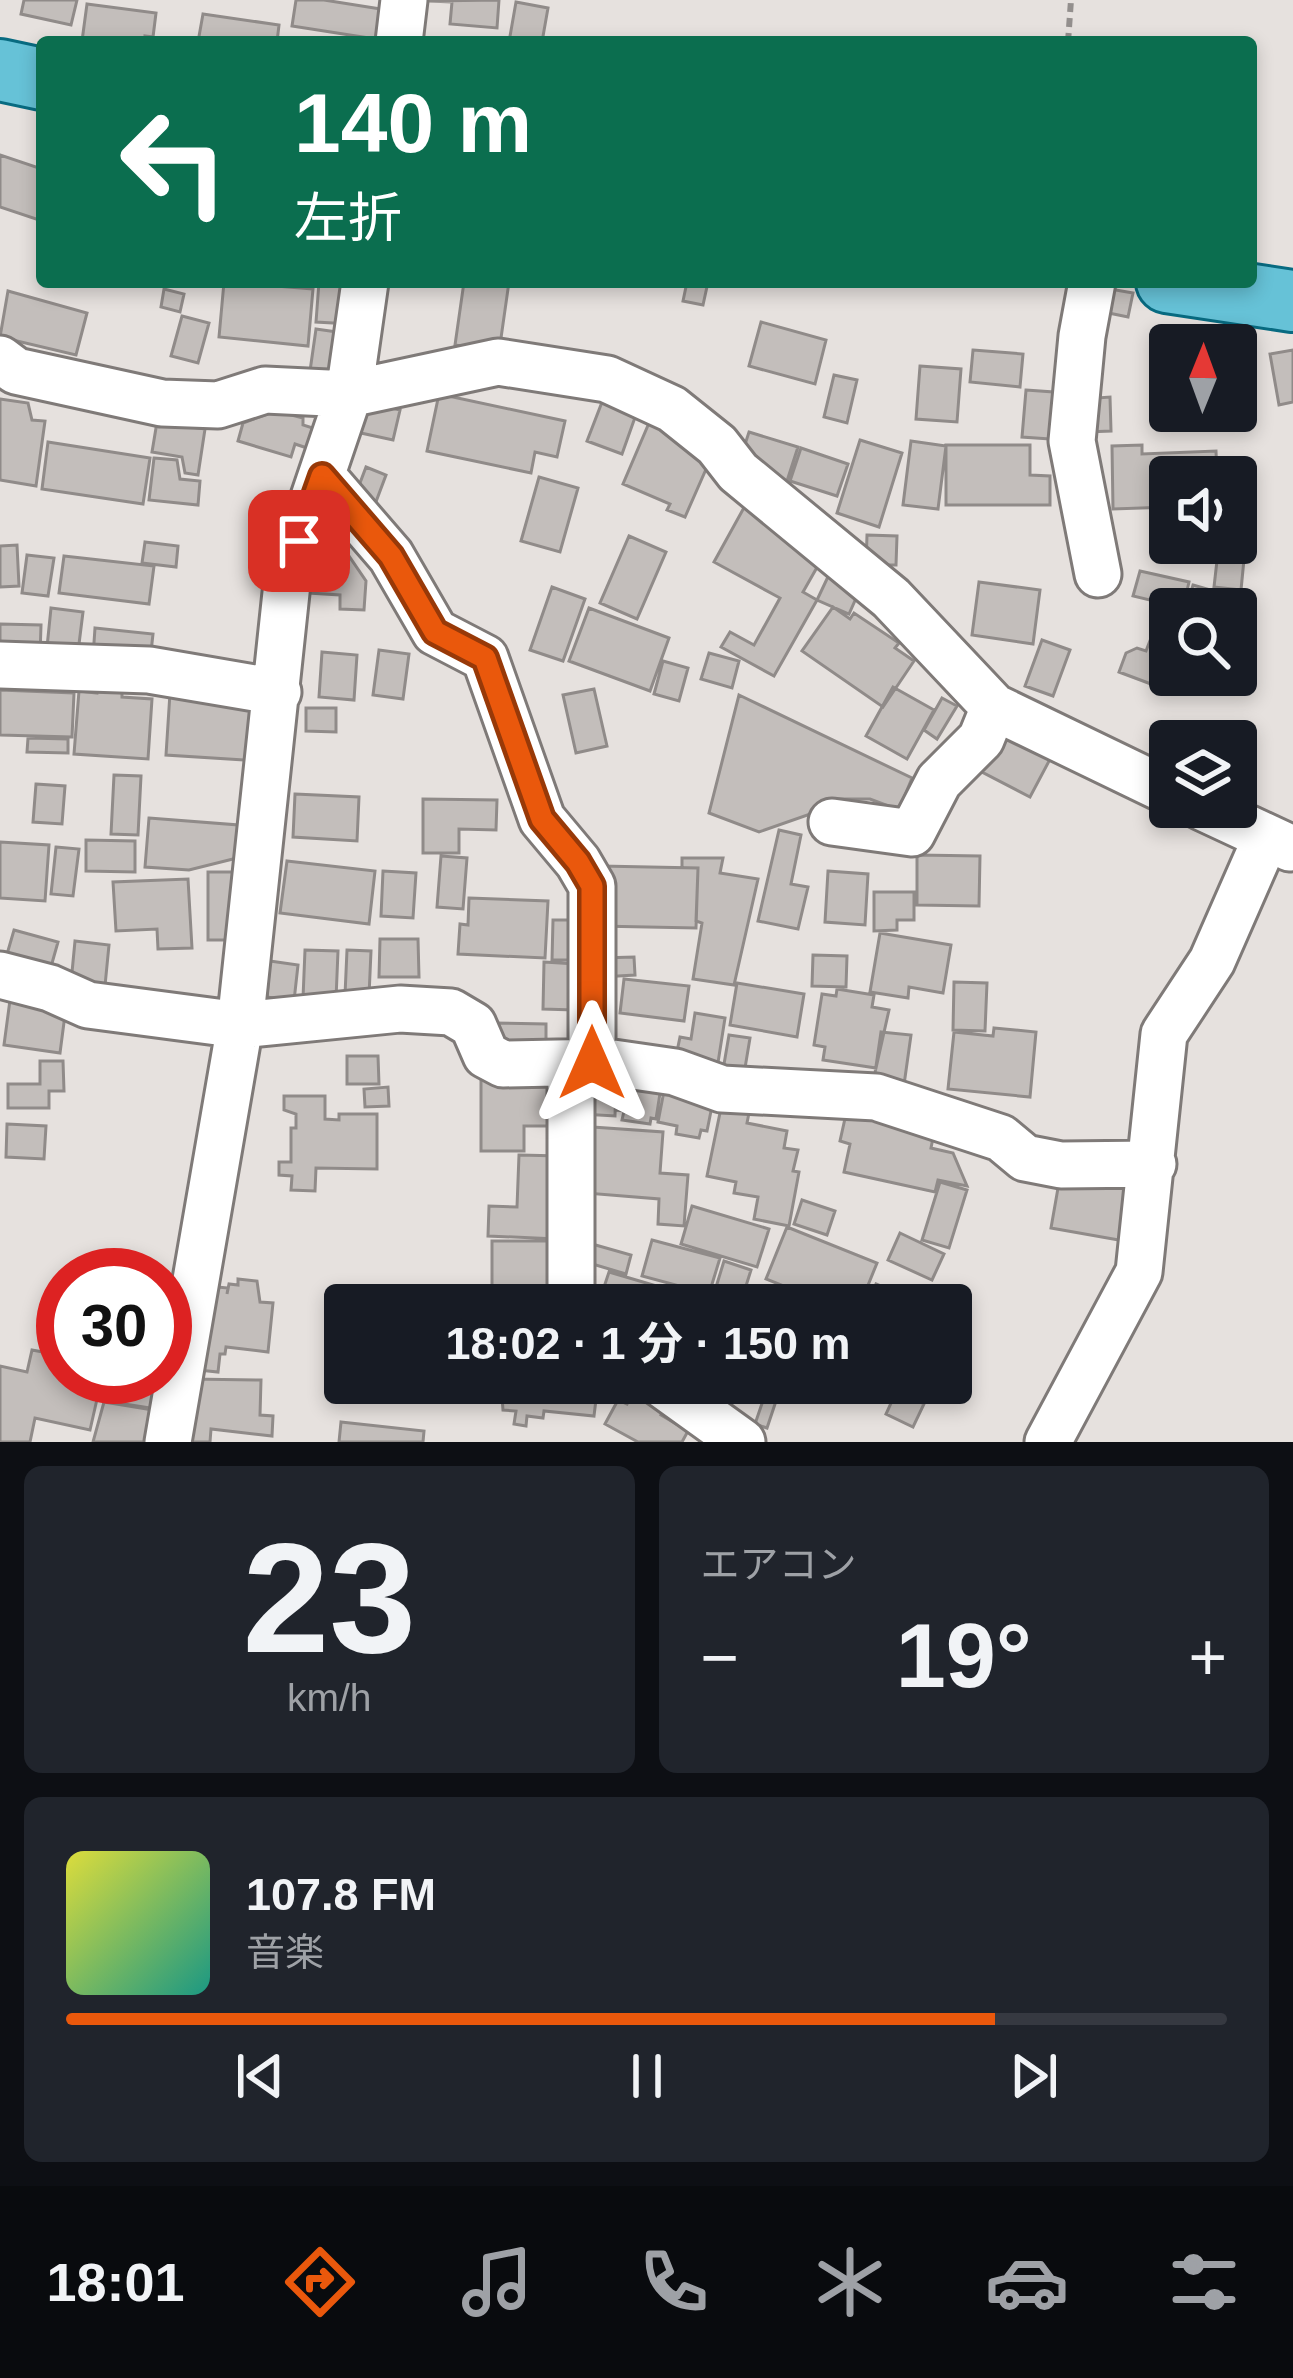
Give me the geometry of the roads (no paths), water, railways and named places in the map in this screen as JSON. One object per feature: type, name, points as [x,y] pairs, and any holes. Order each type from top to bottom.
[{"type":"main road","points":[[0,70],[36,78]]},
{"type":"main road","points":[[1207,288],[1293,301]]},
{"type":"street","points":[[399,36],[404,0]]},
{"type":"street","points":[[168,1442],[240,1025],[288,574],[350,394],[364,288]]},
{"type":"street","points":[[1091,288],[1072,441],[1098,574]]},
{"type":"street","points":[[0,359],[16,370],[162,403],[218,405],[265,390],[350,394],[498,362],[607,379],[672,410],[716,445],[738,472],[892,598],[994,707],[1149,782]]},
{"type":"street","points":[[322,476],[391,556],[435,632],[485,658],[542,819],[592,886],[573,1284]]},
{"type":"street","points":[[0,665],[149,670],[278,692]]},
{"type":"street","points":[[832,822],[912,833],[938,781],[981,739],[994,707]]},
{"type":"street","points":[[1048,1442],[1139,1272],[1164,1034],[1280,844],[1246,828]]},
{"type":"street","points":[[0,975],[50,988],[88,1005],[240,1025],[381,1010],[451,1012],[473,1025],[485,1055],[503,1064],[581,1063],[675,1072],[722,1089],[876,1096],[1000,1138],[1025,1158],[1061,1166],[1153,1164]]},
{"type":"street","points":[[689,1404],[742,1442]]}]
